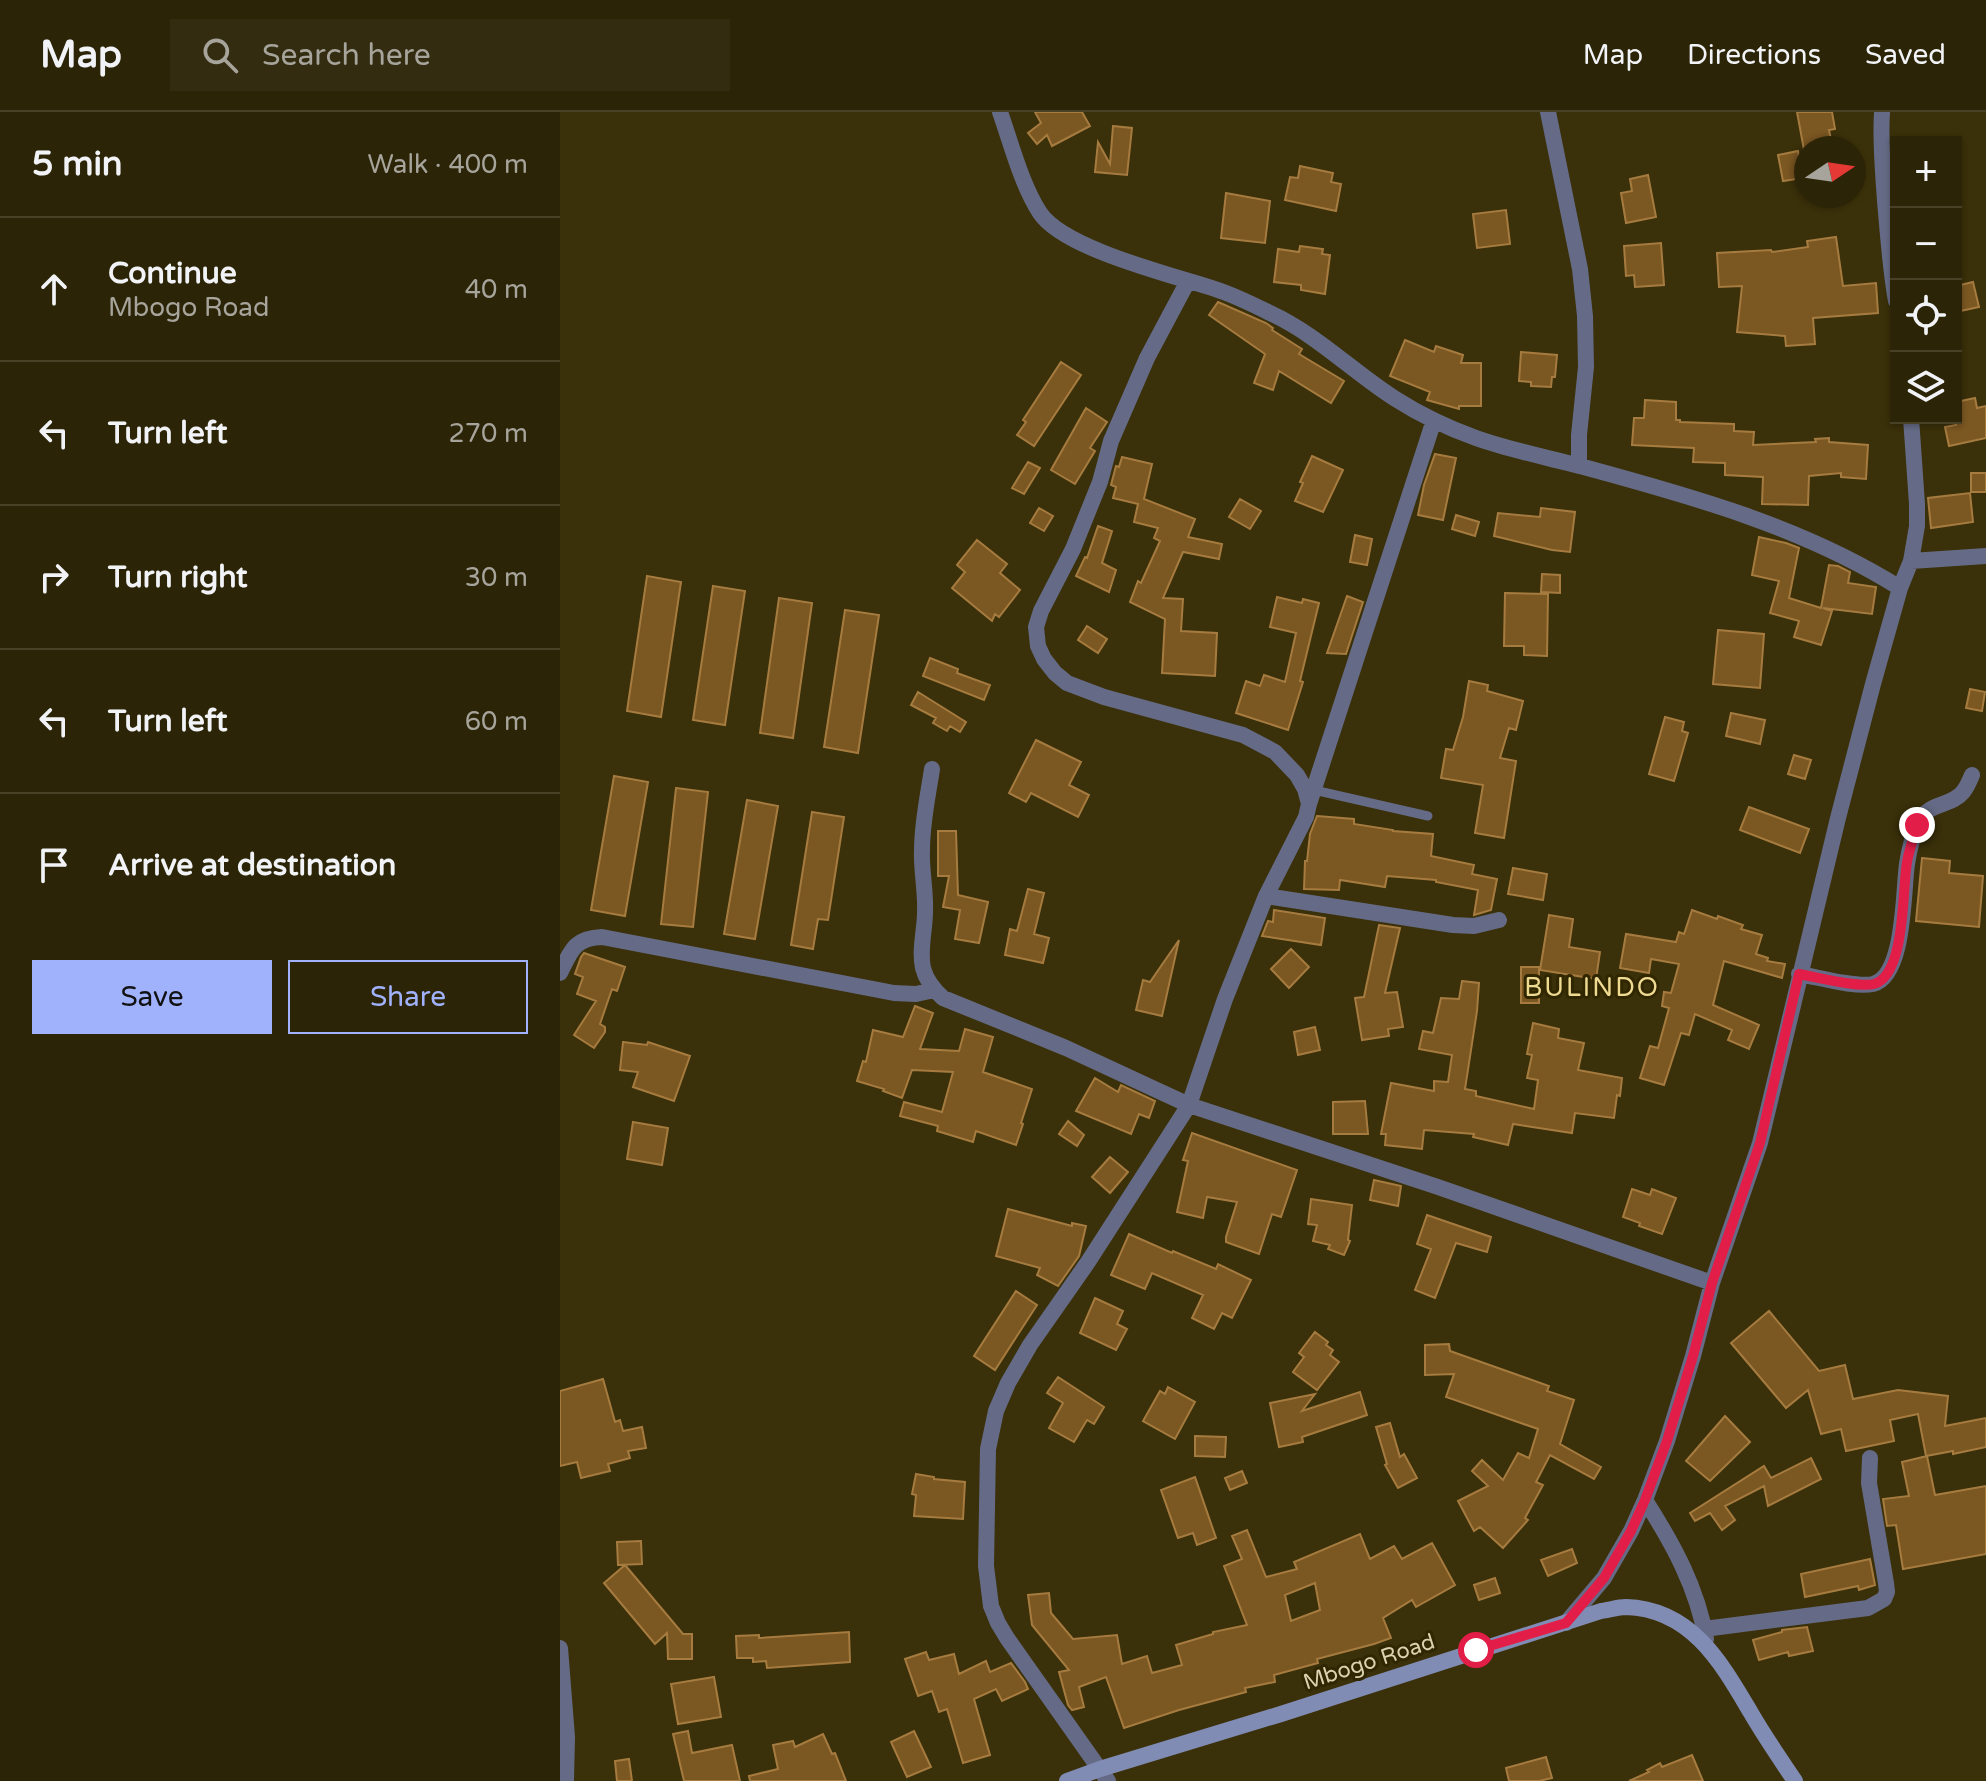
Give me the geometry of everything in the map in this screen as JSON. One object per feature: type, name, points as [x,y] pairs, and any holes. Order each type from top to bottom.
[{"type":"main road","name":"Mbogo Road","points":[[1067,1781],[1104,1775],[1281,1714],[1601,1611],[1625,1607],[1650,1611],[1705,1636],[1795,1781]]},
{"type":"street","points":[[1000,112],[1040,214],[1052,227],[1070,238],[1133,263],[1229,294],[1282,318],[1395,398],[1475,438],[1696,499],[1767,522],[1844,556],[1900,588]]},
{"type":"street","points":[[1548,112],[1580,269],[1585,316],[1586,367],[1579,466]]},
{"type":"street","points":[[1882,112],[1884,186],[1892,280]]},
{"type":"street","points":[[1188,281],[1147,358],[1111,441],[1100,482],[1073,549],[1041,611],[1036,627],[1038,646],[1044,659],[1067,683],[1104,697],[1243,735],[1275,752],[1312,797]]},
{"type":"street","points":[[1104,1775],[1007,1638],[991,1606],[986,1566],[988,1449],[996,1411],[1030,1345],[1088,1262],[1189,1105],[1225,999],[1266,896],[1306,817],[1434,420]]},
{"type":"street","points":[[1566,1623],[1604,1578],[1645,1500],[1667,1441],[1712,1283],[1760,1143],[1854,759],[1900,588],[1911,561],[1917,526],[1911,424]]},
{"type":"street","points":[[1911,561],[1986,556]]},
{"type":"street","points":[[932,769],[922,827],[925,903],[922,949],[927,980],[943,998],[1066,1048],[1189,1105],[1438,1187],[1712,1283]]},
{"type":"street","points":[[1799,974],[1859,984],[1875,984],[1886,977],[1899,946],[1907,860],[1917,825],[1927,809],[1964,792],[1972,775]]},
{"type":"street","points":[[1266,896],[1453,925],[1474,926],[1499,920]]},
{"type":"street","points":[[560,973],[580,941],[602,937],[894,993],[916,994],[934,990]]},
{"type":"street","points":[[1645,1500],[1684,1568],[1694,1592],[1705,1636],[1868,1608],[1884,1599],[1887,1592],[1869,1483],[1870,1458]]},
{"type":"street","points":[[560,1648],[567,1737],[566,1781]]},
{"type":"lane","points":[[1312,797],[1428,816]]},
{"type":"building","points":[[1035,112],[1082,112],[1090,126],[1052,146],[1047,135],[1037,144],[1028,133],[1041,123]]},
{"type":"building","points":[[1797,112],[1832,112],[1835,129],[1829,130],[1830,136],[1801,136]]},
{"type":"building","points":[[1113,126],[1132,128],[1127,175],[1095,172],[1098,142],[1110,164]]},
{"type":"building","points":[[1794,152],[1794,179],[1783,181],[1778,155]]},
{"type":"building","points":[[1300,166],[1333,173],[1331,182],[1341,184],[1336,211],[1285,200],[1290,177],[1298,178]]},
{"type":"building","points":[[1648,175],[1656,217],[1626,223],[1621,193],[1632,191],[1630,179]]},
{"type":"building","points":[[1226,193],[1270,201],[1265,243],[1221,238]]},
{"type":"building","points":[[1506,210],[1510,244],[1477,248],[1473,214]]},
{"type":"building","points":[[1836,237],[1843,286],[1876,283],[1878,313],[1813,318],[1815,344],[1786,346],[1785,336],[1737,332],[1742,286],[1719,287],[1717,253],[1772,252],[1808,247],[1807,241]]},
{"type":"building","points":[[1661,243],[1664,285],[1635,287],[1634,275],[1626,276],[1624,246]]},
{"type":"building","points":[[1300,246],[1323,249],[1322,254],[1330,255],[1325,294],[1301,290],[1301,285],[1274,282],[1278,249],[1299,252]]},
{"type":"building","points":[[1973,282],[1979,307],[1962,311],[1962,285]]},
{"type":"building","points":[[1218,302],[1266,323],[1302,349],[1299,354],[1344,381],[1331,403],[1279,371],[1273,390],[1254,383],[1265,354],[1209,315]]},
{"type":"building","points":[[1405,340],[1434,352],[1436,346],[1463,355],[1461,363],[1481,363],[1481,406],[1459,406],[1459,409],[1427,400],[1430,392],[1390,376]]},
{"type":"building","points":[[1521,352],[1557,355],[1551,387],[1531,386],[1531,382],[1519,381]]},
{"type":"building","points":[[1061,362],[1081,375],[1034,446],[1017,435],[1026,422],[1023,420]]},
{"type":"building","points":[[1975,398],[1977,408],[1986,406],[1986,438],[1949,446],[1945,427],[1962,424],[1962,401]]},
{"type":"building","points":[[1645,400],[1676,402],[1676,420],[1680,422],[1734,424],[1734,431],[1754,432],[1753,445],[1816,442],[1815,439],[1829,438],[1829,442],[1868,445],[1866,479],[1841,477],[1841,473],[1809,476],[1808,505],[1762,504],[1763,477],[1725,475],[1725,463],[1693,462],[1694,448],[1632,445],[1634,418],[1644,418]]},
{"type":"building","points":[[1086,408],[1107,422],[1090,448],[1095,451],[1075,484],[1051,470]]},
{"type":"building","points":[[1435,454],[1456,458],[1443,520],[1418,515]]},
{"type":"building","points":[[1312,456],[1343,470],[1323,512],[1295,501]]},
{"type":"building","points":[[1122,457],[1152,464],[1144,499],[1195,519],[1188,537],[1222,544],[1219,559],[1183,552],[1163,598],[1183,599],[1181,631],[1217,633],[1215,676],[1162,673],[1165,619],[1130,602],[1160,541],[1154,538],[1158,528],[1134,522],[1138,504],[1113,498],[1116,487],[1111,485]]},
{"type":"building","points":[[1028,462],[1040,468],[1024,494],[1012,488]]},
{"type":"building","points":[[1971,473],[1986,473],[1986,492],[1971,492]]},
{"type":"building","points":[[1970,493],[1973,522],[1931,528],[1928,498]]},
{"type":"building","points":[[1240,499],[1261,511],[1250,529],[1229,517]]},
{"type":"building","points":[[1039,508],[1053,516],[1044,531],[1030,523]]},
{"type":"building","points":[[1541,508],[1575,512],[1570,552],[1494,536],[1498,513],[1540,517]]},
{"type":"building","points":[[1456,515],[1479,522],[1475,536],[1452,529]]},
{"type":"building","points":[[1098,526],[1112,531],[1102,563],[1116,570],[1109,592],[1076,576],[1087,558]]},
{"type":"building","points":[[1355,535],[1372,539],[1367,565],[1350,562]]},
{"type":"building","points":[[1759,537],[1799,548],[1789,598],[1821,608],[1829,565],[1838,566],[1850,572],[1848,583],[1876,587],[1872,614],[1823,608],[1832,611],[1821,645],[1794,637],[1799,621],[1770,613],[1779,581],[1752,575]]},
{"type":"building","points":[[977,540],[1007,564],[1000,573],[1020,590],[999,617],[995,614],[992,621],[952,588],[965,572],[957,565]]},
{"type":"building","points":[[1542,574],[1560,575],[1560,593],[1541,592]]},
{"type":"building","points":[[647,576],[681,582],[661,717],[627,711]]},
{"type":"building","points":[[713,586],[745,591],[725,725],[693,720]]},
{"type":"building","points":[[1505,593],[1548,594],[1547,656],[1524,655],[1524,646],[1504,646]]},
{"type":"building","points":[[1347,596],[1363,602],[1346,654],[1327,653]]},
{"type":"building","points":[[1277,597],[1302,603],[1303,599],[1319,603],[1300,681],[1303,682],[1288,730],[1236,713],[1246,681],[1260,686],[1264,675],[1285,682],[1296,633],[1270,627]]},
{"type":"building","points":[[779,598],[812,603],[793,738],[760,733]]},
{"type":"building","points":[[845,610],[879,615],[858,753],[824,747]]},
{"type":"building","points":[[1087,626],[1107,639],[1098,653],[1078,640]]},
{"type":"building","points":[[1718,630],[1764,634],[1760,688],[1713,684]]},
{"type":"building","points":[[930,658],[958,669],[957,673],[990,685],[984,700],[923,676]]},
{"type":"building","points":[[1469,681],[1488,685],[1487,691],[1523,701],[1516,730],[1509,728],[1500,758],[1516,761],[1504,838],[1475,833],[1483,785],[1441,778],[1446,749],[1453,750],[1463,717]]},
{"type":"building","points":[[1970,689],[1985,692],[1982,711],[1966,708]]},
{"type":"building","points":[[918,692],[966,722],[960,732],[950,726],[947,731],[933,723],[936,718],[911,705]]},
{"type":"building","points":[[1731,713],[1765,720],[1760,744],[1726,736]]},
{"type":"building","points":[[1665,717],[1684,722],[1682,731],[1688,733],[1674,781],[1649,774]]},
{"type":"building","points":[[1036,740],[1081,762],[1069,785],[1089,795],[1078,817],[1031,793],[1026,802],[1009,793]]},
{"type":"building","points":[[1794,755],[1811,760],[1805,779],[1788,774]]},
{"type":"building","points":[[614,776],[648,782],[625,916],[591,910]]},
{"type":"building","points":[[676,788],[708,792],[693,927],[661,924]]},
{"type":"building","points":[[747,800],[778,806],[755,939],[724,934]]},
{"type":"building","points":[[1749,807],[1809,829],[1800,853],[1740,830]]},
{"type":"building","points":[[812,812],[844,817],[828,920],[818,919],[813,949],[791,945]]},
{"type":"building","points":[[1317,816],[1354,819],[1354,824],[1393,831],[1433,834],[1431,856],[1474,865],[1472,874],[1497,879],[1491,910],[1474,915],[1478,890],[1436,880],[1387,876],[1385,887],[1340,880],[1339,890],[1304,889],[1305,861]]},
{"type":"building","points":[[938,831],[956,831],[958,895],[988,902],[979,943],[955,939],[960,910],[943,907],[949,876],[938,876]]},
{"type":"building","points":[[1922,858],[1950,861],[1949,873],[1983,876],[1979,927],[1916,921]]},
{"type":"building","points":[[1513,868],[1547,874],[1543,900],[1508,894]]},
{"type":"building","points":[[1028,889],[1044,893],[1034,934],[1049,938],[1043,963],[1005,955],[1010,929],[1017,931]]},
{"type":"building","points":[[1274,910],[1325,918],[1321,945],[1262,936],[1268,921],[1273,922]]},
{"type":"building","points":[[1692,910],[1717,919],[1718,916],[1743,925],[1741,929],[1762,935],[1756,954],[1768,958],[1767,961],[1785,964],[1782,978],[1724,961],[1713,1005],[1759,1025],[1749,1049],[1728,1040],[1732,1030],[1695,1014],[1689,1035],[1681,1033],[1664,1085],[1640,1078],[1650,1046],[1658,1048],[1669,1008],[1662,1006],[1664,992],[1671,993],[1679,964],[1651,959],[1649,973],[1620,968],[1626,934],[1676,942],[1679,932],[1684,934]]},
{"type":"building","points":[[1549,915],[1573,919],[1569,947],[1600,952],[1596,979],[1540,970]]},
{"type":"building","points":[[1379,925],[1400,928],[1385,993],[1397,992],[1403,1027],[1388,1029],[1389,1036],[1362,1040],[1355,998],[1364,997]]},
{"type":"building","points":[[1179,940],[1162,1016],[1136,1010],[1143,980],[1150,982]]},
{"type":"building","points":[[1291,949],[1309,967],[1289,988],[1271,969]]},
{"type":"building","points":[[584,953],[625,967],[617,991],[612,989],[600,1024],[605,1027],[605,1032],[594,1048],[574,1035],[596,1001],[577,994],[583,977],[575,974]]},
{"type":"building","points":[[1521,967],[1539,967],[1539,1003],[1521,1003]]},
{"type":"building","points":[[1462,981],[1479,983],[1465,1089],[1476,1091],[1476,1096],[1534,1109],[1538,1080],[1527,1078],[1532,1055],[1527,1054],[1533,1023],[1559,1029],[1558,1038],[1584,1043],[1578,1070],[1622,1078],[1614,1118],[1575,1113],[1572,1133],[1513,1124],[1508,1145],[1473,1137],[1474,1134],[1424,1130],[1422,1149],[1385,1145],[1386,1134],[1381,1134],[1391,1083],[1434,1091],[1434,1081],[1448,1082],[1452,1055],[1419,1049],[1423,1031],[1433,1033],[1441,998],[1459,999]]},
{"type":"building","points":[[915,1006],[933,1013],[920,1049],[959,1051],[965,1029],[993,1037],[983,1072],[1032,1089],[1016,1145],[976,1131],[973,1142],[937,1131],[938,1126],[900,1116],[904,1102],[942,1112],[953,1072],[912,1070],[902,1098],[857,1081],[863,1061],[866,1062],[873,1030],[903,1037]]},
{"type":"building","points":[[1315,1027],[1320,1050],[1298,1055],[1294,1032]]},
{"type":"building","points":[[623,1042],[647,1045],[648,1042],[690,1056],[674,1101],[633,1087],[638,1072],[620,1070]]},
{"type":"building","points":[[1095,1078],[1118,1092],[1121,1085],[1155,1101],[1149,1118],[1139,1114],[1131,1134],[1076,1111]]},
{"type":"building","points":[[1365,1101],[1368,1134],[1333,1134],[1333,1102]]},
{"type":"building","points":[[1068,1121],[1084,1135],[1077,1146],[1059,1134]]},
{"type":"building","points":[[633,1122],[668,1128],[662,1165],[627,1159]]},
{"type":"building","points":[[1192,1133],[1297,1170],[1281,1217],[1272,1214],[1259,1254],[1226,1242],[1237,1202],[1207,1197],[1203,1218],[1177,1212],[1188,1161],[1183,1160]]},
{"type":"building","points":[[1110,1157],[1128,1172],[1110,1193],[1092,1177]]},
{"type":"building","points":[[1374,1180],[1401,1186],[1398,1206],[1370,1200]]},
{"type":"building","points":[[1632,1189],[1650,1195],[1652,1189],[1676,1198],[1662,1234],[1623,1217]]},
{"type":"building","points":[[1311,1199],[1352,1205],[1350,1241],[1344,1255],[1328,1249],[1330,1245],[1313,1241],[1317,1225],[1308,1224]]},
{"type":"building","points":[[1008,1209],[1072,1226],[1072,1223],[1086,1226],[1079,1256],[1058,1286],[1037,1275],[1040,1268],[996,1256]]},
{"type":"building","points":[[1427,1215],[1491,1237],[1487,1252],[1456,1243],[1435,1298],[1415,1290],[1431,1249],[1417,1244]]},
{"type":"building","points":[[1129,1234],[1216,1269],[1218,1264],[1251,1280],[1232,1318],[1222,1313],[1214,1329],[1192,1318],[1203,1295],[1152,1273],[1145,1289],[1111,1275]]},
{"type":"building","points":[[1016,1291],[1037,1305],[995,1370],[974,1356]]},
{"type":"building","points":[[1095,1298],[1123,1311],[1117,1324],[1127,1329],[1116,1350],[1080,1333]]},
{"type":"building","points":[[1769,1311],[1819,1371],[1845,1365],[1853,1399],[1898,1390],[1948,1396],[1945,1426],[1986,1418],[1986,1447],[1926,1456],[1918,1414],[1890,1420],[1894,1441],[1846,1451],[1841,1429],[1821,1434],[1808,1390],[1786,1408],[1731,1343]]},
{"type":"building","points":[[1315,1332],[1328,1342],[1326,1345],[1333,1350],[1330,1355],[1339,1362],[1317,1390],[1293,1372],[1304,1357],[1299,1353]]},
{"type":"building","points":[[1449,1344],[1450,1351],[1549,1386],[1547,1391],[1574,1400],[1560,1444],[1601,1467],[1594,1479],[1550,1455],[1536,1482],[1543,1485],[1525,1518],[1528,1520],[1503,1548],[1480,1527],[1474,1531],[1458,1501],[1488,1486],[1472,1471],[1482,1460],[1503,1480],[1518,1453],[1529,1458],[1538,1429],[1446,1397],[1454,1374],[1425,1375],[1425,1345]]},
{"type":"building","points":[[1058,1377],[1104,1407],[1094,1424],[1087,1420],[1074,1442],[1049,1428],[1063,1403],[1047,1393]]},
{"type":"building","points":[[603,1379],[615,1422],[620,1420],[623,1431],[642,1427],[646,1448],[628,1451],[630,1458],[608,1464],[610,1471],[581,1478],[577,1462],[560,1466],[560,1391]]},
{"type":"building","points":[[1168,1387],[1195,1402],[1175,1439],[1143,1421],[1160,1391],[1165,1394]]},
{"type":"building","points":[[1360,1392],[1367,1415],[1302,1437],[1303,1442],[1279,1447],[1270,1403],[1315,1394],[1302,1411]]},
{"type":"building","points":[[1725,1416],[1750,1442],[1710,1481],[1686,1461]]},
{"type":"building","points":[[1390,1423],[1400,1457],[1404,1454],[1417,1478],[1398,1488],[1385,1465],[1376,1427]]},
{"type":"building","points":[[1195,1436],[1226,1437],[1225,1457],[1195,1456]]},
{"type":"building","points":[[1927,1456],[1935,1495],[1986,1486],[1986,1554],[1903,1569],[1896,1525],[1887,1526],[1883,1499],[1909,1496],[1902,1462]]},
{"type":"building","points":[[1811,1458],[1821,1479],[1768,1506],[1764,1486],[1725,1506],[1735,1520],[1722,1530],[1710,1513],[1695,1521],[1690,1513],[1764,1466],[1771,1478]]},
{"type":"building","points":[[1242,1471],[1247,1483],[1230,1490],[1225,1478]]},
{"type":"building","points":[[916,1474],[965,1482],[963,1519],[914,1516],[916,1495],[912,1494]]},
{"type":"building","points":[[1195,1477],[1216,1538],[1197,1545],[1193,1533],[1178,1538],[1161,1490]]},
{"type":"building","points":[[1247,1530],[1266,1577],[1297,1569],[1294,1562],[1360,1534],[1370,1559],[1394,1546],[1402,1559],[1432,1543],[1455,1585],[1416,1607],[1412,1600],[1383,1618],[1391,1638],[1274,1675],[1275,1682],[1245,1688],[1246,1692],[1124,1728],[1106,1677],[1079,1687],[1084,1707],[1072,1710],[1059,1672],[1069,1670],[1032,1625],[1028,1595],[1049,1593],[1051,1613],[1073,1639],[1117,1635],[1122,1664],[1147,1656],[1152,1673],[1182,1665],[1176,1645],[1213,1632],[1247,1625],[1224,1566],[1242,1559],[1232,1536]],"holes":[[[1315,1583],[1320,1610],[1291,1621],[1285,1595]]]},
{"type":"building","points":[[641,1541],[642,1564],[618,1565],[617,1542]]},
{"type":"building","points":[[1572,1549],[1577,1563],[1548,1576],[1541,1560]]},
{"type":"building","points":[[1870,1559],[1875,1585],[1805,1597],[1801,1574]]},
{"type":"building","points":[[625,1565],[683,1634],[692,1634],[692,1659],[668,1659],[667,1633],[655,1644],[604,1583]]},
{"type":"building","points":[[1495,1578],[1500,1593],[1479,1600],[1474,1585]]},
{"type":"building","points":[[1807,1627],[1813,1651],[1789,1656],[1788,1652],[1759,1660],[1753,1640],[1782,1630]]},
{"type":"building","points":[[849,1632],[850,1662],[767,1668],[766,1661],[737,1658],[736,1636],[759,1635],[759,1638]]},
{"type":"building","points":[[926,1652],[929,1660],[954,1654],[959,1674],[986,1661],[990,1672],[1011,1663],[1025,1682],[1028,1689],[1002,1701],[996,1689],[974,1699],[990,1755],[963,1763],[947,1709],[939,1712],[932,1691],[918,1696],[905,1659]]},
{"type":"building","points":[[714,1677],[721,1717],[678,1724],[671,1684]]},
{"type":"building","points":[[688,1731],[692,1753],[732,1745],[740,1781],[684,1781],[673,1734]]},
{"type":"building","points":[[914,1731],[931,1767],[907,1777],[891,1742]]},
{"type":"building","points":[[823,1734],[832,1754],[835,1753],[846,1781],[750,1781],[749,1776],[778,1769],[773,1745],[793,1741],[795,1747]]},
{"type":"building","points":[[1692,1755],[1703,1781],[1629,1781],[1660,1763],[1662,1767]]},
{"type":"building","points":[[1546,1757],[1552,1778],[1509,1781],[1506,1768]]},
{"type":"building","points":[[629,1759],[632,1781],[617,1781],[615,1761]]},
{"type":"district","name":"BULINDO","points":[[1592,987]]},
{"type":"route","points":[[1476,1650],[1566,1623],[1604,1578],[1631,1531],[1667,1441],[1712,1283],[1760,1143],[1799,974],[1859,984],[1875,984],[1886,977],[1899,946],[1907,860],[1917,825]]}]
